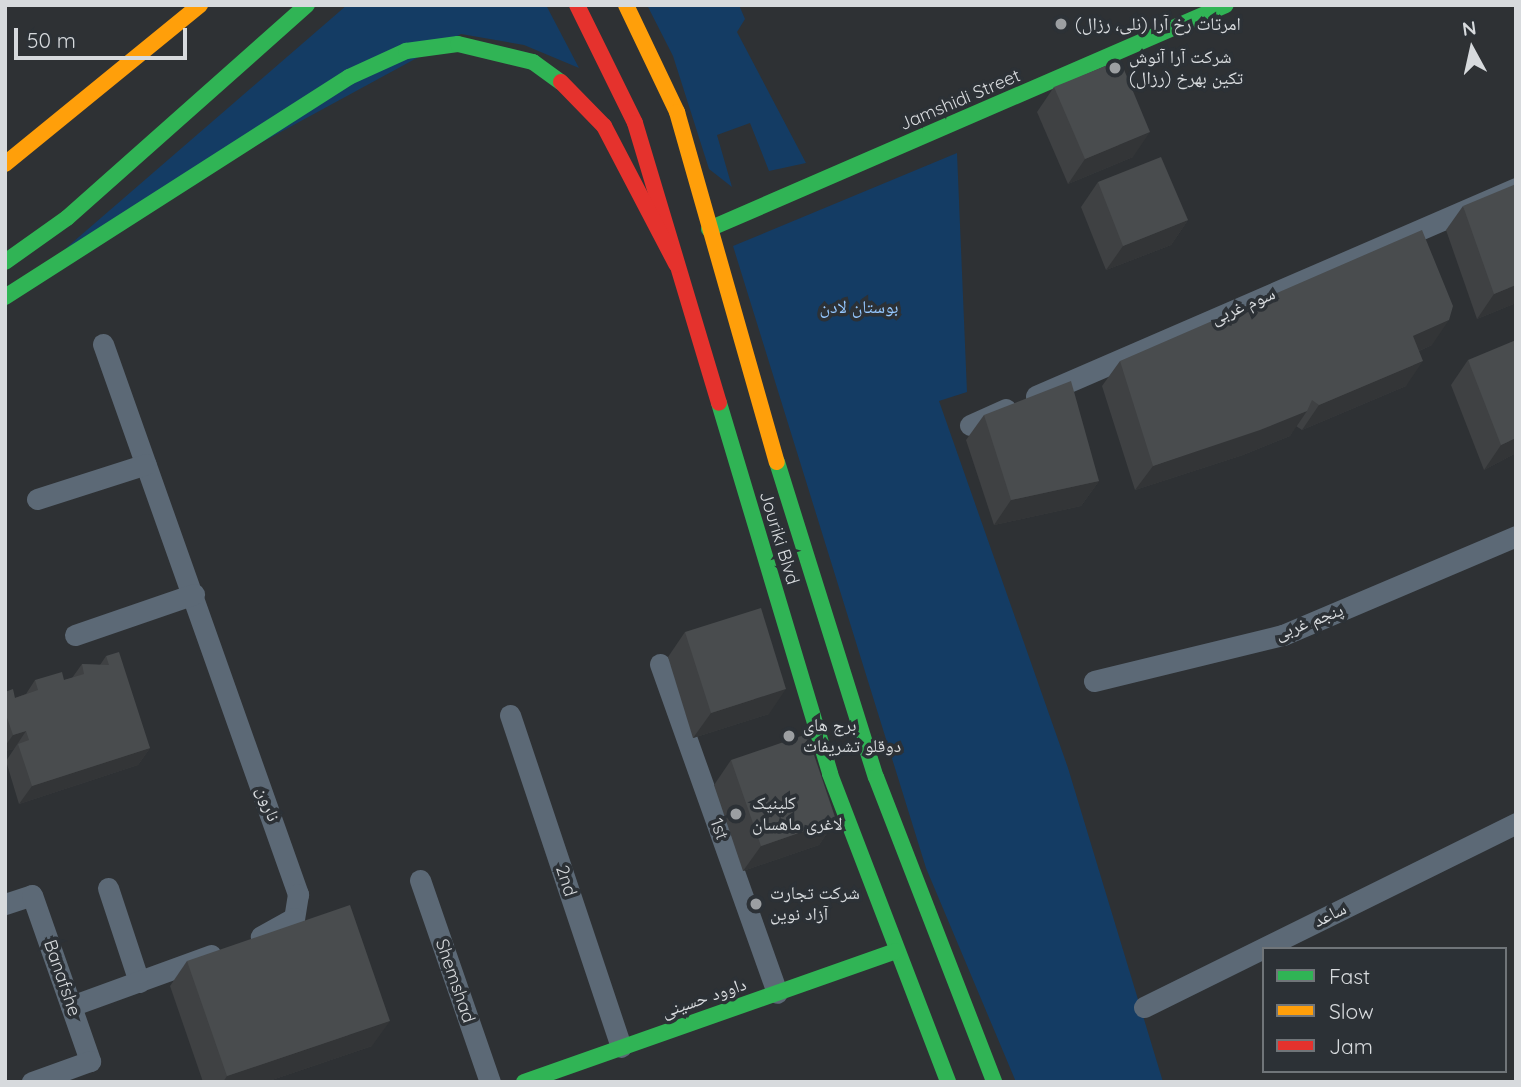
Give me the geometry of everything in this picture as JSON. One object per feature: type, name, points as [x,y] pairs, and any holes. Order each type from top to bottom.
[{"type":"main road","points":[[5,164],[200,5]]},
{"type":"main road","points":[[5,262],[67,218],[307,5]]},
{"type":"main road","name":"Jouriki Blvd","points":[[577,5],[635,123],[830,774],[948,1082]]},
{"type":"main road","name":"Jouriki Blvd","points":[[626,5],[677,112],[815,594],[876,777],[993,1082]]},
{"type":"main road","name":"Jamshidi Street","points":[[709,229],[1226,5]]},
{"type":"main road","points":[[99,86],[156,15]]},
{"type":"main road","points":[[5,297],[65,264],[349,77],[406,51],[458,44],[533,62],[580,95],[604,126],[676,264]]},
{"type":"main road","points":[[830,774],[876,777]]},
{"type":"main road","name":"داوود حسینی","points":[[524,1082],[896,951]]},
{"type":"street","name":"سوم غربی","points":[[970,425],[1516,188]]},
{"type":"street","name":"نارون","points":[[71,1006],[285,927],[298,906],[194,594],[103,344]]},
{"type":"street","points":[[37,499],[146,464]]},
{"type":"street","name":"پنجم غربی","points":[[1094,681],[1283,635],[1516,536]]},
{"type":"street","points":[[75,635],[194,594]]},
{"type":"street","name":"1st","points":[[660,664],[777,993]]},
{"type":"street","name":"2nd","points":[[510,715],[621,1047]]},
{"type":"street","name":"ساعد","points":[[1265,947],[1516,822]]},
{"type":"street","name":"Shemshad","points":[[420,880],[490,1082]]},
{"type":"street","points":[[108,888],[139,982]]},
{"type":"street","name":"Banafshe","points":[[5,904],[32,895],[90,1061],[32,1082]]},
{"type":"street","name":"ساعد","points":[[1144,1007],[1262,948]]},
{"type":"green space","points":[[347,5],[546,5],[579,68],[524,45],[461,34],[65,249]]},
{"type":"green space","points":[[647,5],[739,5],[745,19],[737,32],[806,163],[769,171],[750,123],[717,135],[732,187],[709,169],[673,56]]},
{"type":"green space","name":"بوستان لادن","points":[[957,153],[967,392],[939,401],[1068,768],[1163,1082],[1016,1082],[926,868],[733,246]]},
{"type":"building","points":[[1120,60],[1150,132],[1085,159],[1054,87]]},
{"type":"building","points":[[1161,157],[1188,220],[1123,246],[1098,182]]},
{"type":"building","points":[[1516,184],[1516,285],[1494,294],[1463,206]]},
{"type":"building","points":[[1422,230],[1453,306],[1449,320],[1413,336],[1423,361],[1319,405],[1312,400],[1307,411],[1260,430],[1153,466],[1120,361]]},
{"type":"building","points":[[1516,340],[1516,438],[1501,445],[1468,360]]},
{"type":"building","points":[[1071,381],[1099,481],[1011,500],[984,415]]},
{"type":"building","points":[[761,608],[786,689],[711,713],[685,632]]},
{"type":"building","points":[[119,652],[150,748],[32,786],[18,744],[29,740],[26,731],[13,735],[5,712],[5,692],[13,689],[15,698],[38,690],[35,680],[62,672],[64,680],[84,674],[82,664],[109,665],[106,656]]},
{"type":"building","points":[[807,734],[836,820],[761,846],[731,760]]},
{"type":"building","points":[[350,905],[390,1021],[227,1076],[187,961]]},
{"type":"traffic: fast","points":[[5,262],[67,218],[307,5]]},
{"type":"traffic: fast","points":[[709,229],[1226,5]]},
{"type":"traffic: fast","points":[[5,297],[349,77],[406,51],[458,44],[533,62],[561,82]]},
{"type":"traffic: fast","points":[[719,403],[830,774],[948,1082]]},
{"type":"traffic: fast","points":[[777,462],[876,777],[994,1082]]},
{"type":"traffic: fast","points":[[524,1082],[896,951]]},
{"type":"traffic: slow","points":[[5,164],[200,5]]},
{"type":"traffic: slow","points":[[626,5],[677,112],[777,462]]},
{"type":"traffic: jam","points":[[577,5],[635,123],[719,403]]},
{"type":"traffic: jam","points":[[561,82],[604,126],[676,264]]},
{"type":"place","name":"امرتات رخ آرا (نلی، رزال)","points":[[1061,24]]},
{"type":"place","name":"شرکت آرا آنوش تکین بهرخ (رزال)","points":[[1115,68]]},
{"type":"place","name":"برج های دوقلو تشریفات","points":[[789,736]]},
{"type":"place","name":"کلینیک لاغری ماهسان","points":[[736,814]]},
{"type":"place","name":"شرکت تجارت آزاد نوین","points":[[756,904]]}]
